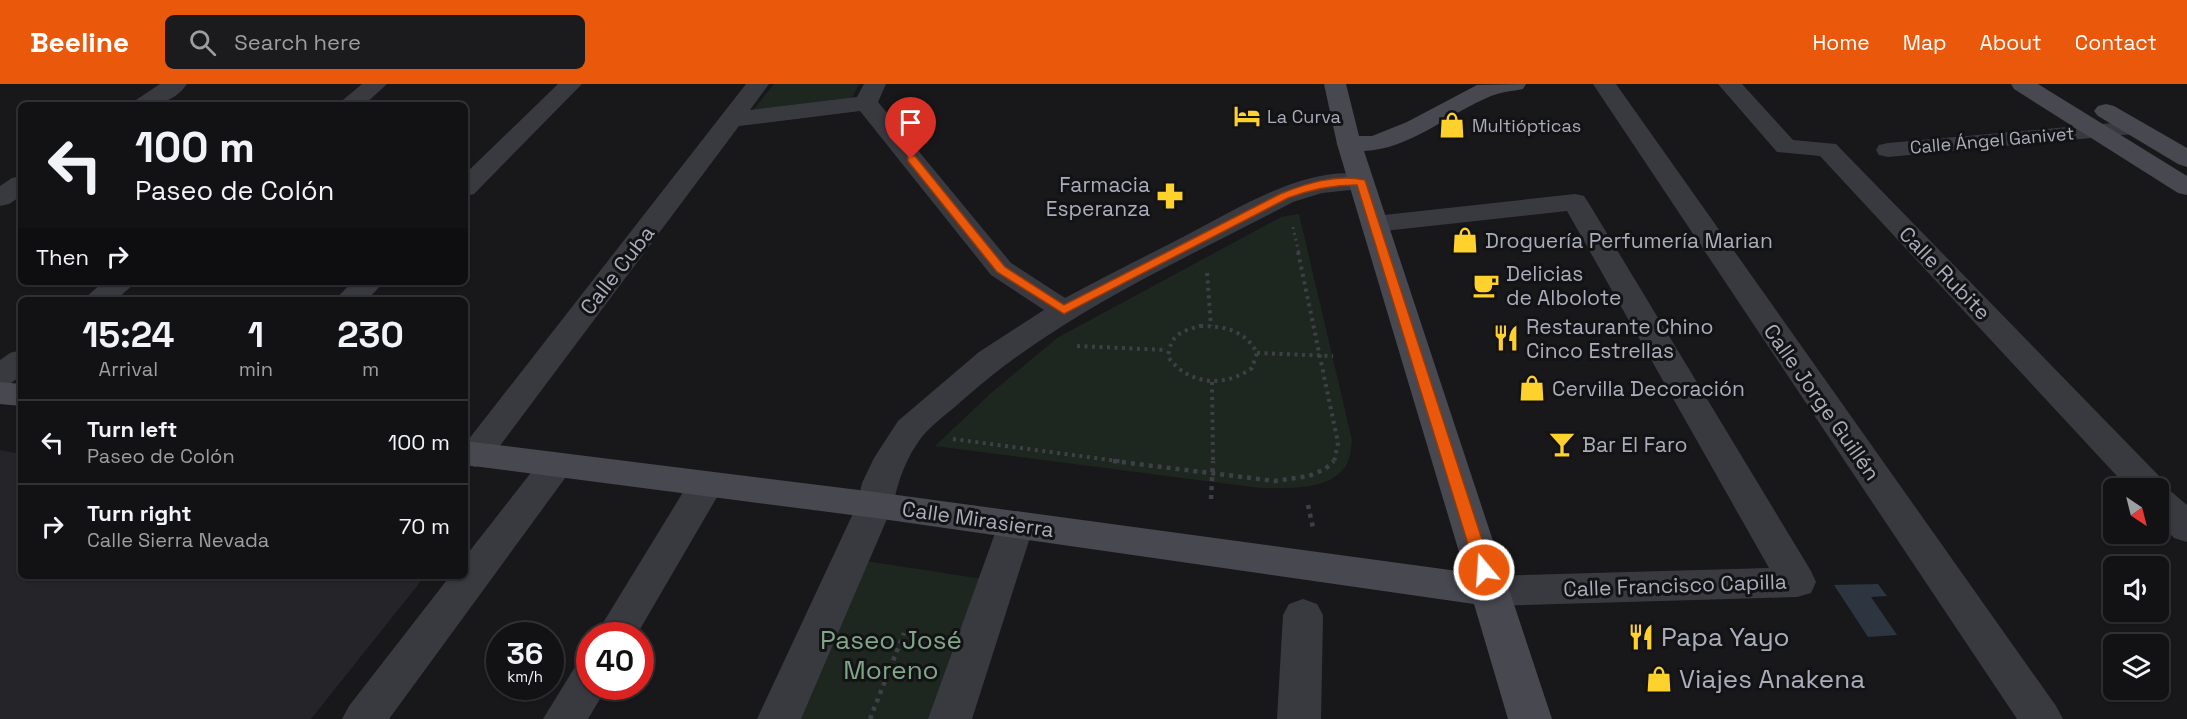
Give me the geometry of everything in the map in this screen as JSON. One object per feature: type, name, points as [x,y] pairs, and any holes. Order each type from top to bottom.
[{"type":"street","points":[[149,102],[176,84]]},
{"type":"street","points":[[353,102],[376,84]]},
{"type":"street","points":[[468,185],[571,84]]},
{"type":"street","name":"Calle Cuba","points":[[470,454],[734,119],[758,84]]},
{"type":"street","points":[[1327,84],[1335,84],[1349,144],[1530,719]]},
{"type":"street","points":[[1349,144],[1375,143],[1416,127],[1485,90],[1515,84]]},
{"type":"street","name":"Calle Jorge Guillén","points":[[1604,84],[2041,719]]},
{"type":"street","name":"Calle Rubite","points":[[1729,84],[1786,147],[1827,149],[2140,478]]},
{"type":"street","name":"Calle Ángel Ganivet","points":[[2022,84],[2187,187]]},
{"type":"street","name":"Calle Ángel Ganivet","points":[[2058,84],[2187,159]]},
{"type":"street","points":[[734,119],[871,94],[1001,269],[1064,310]]},
{"type":"street","name":"Calle Ángel Ganivet","points":[[1888,150],[2134,128]]},
{"type":"street","points":[[779,719],[875,505],[880,483],[891,458],[910,429],[990,359],[1064,310],[1284,196],[1309,186],[1335,182],[1361,182]]},
{"type":"street","points":[[0,198],[18,186]]},
{"type":"street","name":"Calle Francisco Capilla","points":[[1375,224],[1575,202],[1797,582],[1491,591]]},
{"type":"street","points":[[102,297],[117,285]]},
{"type":"street","points":[[353,297],[366,285]]},
{"type":"street","points":[[0,376],[18,362]]},
{"type":"street","points":[[0,393],[18,395]]},
{"type":"street","name":"Calle Mirasierra","points":[[470,454],[875,505],[1491,591]]},
{"type":"street","points":[[364,719],[556,465]]},
{"type":"street","points":[[623,622],[706,485]]},
{"type":"street","points":[[2169,509],[2187,528]]},
{"type":"street","points":[[950,719],[1016,525]]},
{"type":"street","points":[[1299,719],[1303,615]]},
{"type":"street","points":[[565,719],[577,700]]},
{"type":"path","points":[[952,439],[1214,475],[1289,482],[1315,476],[1334,463],[1338,443],[1291,220]]},
{"type":"path","points":[[1206,266],[1211,326]]},
{"type":"path","points":[[1211,326],[1241,334],[1257,352],[1256,360],[1246,374],[1212,382],[1188,376],[1179,371],[1172,364],[1167,350],[1174,337],[1181,332],[1190,328],[1211,326]]},
{"type":"path","points":[[1069,345],[1167,350]]},
{"type":"path","points":[[1257,352],[1333,356]]},
{"type":"path","points":[[1211,499],[1214,475],[1212,382]]},
{"type":"path","points":[[1308,506],[1315,535]]},
{"type":"path","points":[[870,719],[904,633]]},
{"type":"shaded area","points":[[0,450],[18,453],[18,579],[423,579],[311,719],[0,719]]},
{"type":"shaded area","points":[[1878,584],[1887,596],[1871,597],[1897,635],[1868,637],[1834,585]]},
{"type":"green space","points":[[774,84],[859,84],[851,100],[753,110]]},
{"type":"green space","points":[[1299,214],[1352,440],[1349,459],[1343,470],[1334,477],[1323,483],[1297,488],[1260,488],[935,446],[991,393],[1057,338],[1281,217]]},
{"type":"green space","name":"Paseo José Moreno","points":[[866,561],[983,579],[934,719],[795,719]]},
{"type":"place","name":"La Curva","points":[[1247,116]]},
{"type":"place","name":"Multiópticas","points":[[1452,125]]},
{"type":"place","name":"Farmacia Esperanza","points":[[1170,196]]},
{"type":"place","name":"Droguería Perfumería Marian","points":[[1465,240]]},
{"type":"place","name":"Delicias de Albolote","points":[[1486,285]]},
{"type":"place","name":"Restaurante Chino Cinco Estrellas","points":[[1506,338]]},
{"type":"place","name":"Cervilla Decoración","points":[[1532,388]]},
{"type":"place","name":"Bar El Faro","points":[[1562,444]]},
{"type":"place","name":"Papa Yayo","points":[[1641,637]]},
{"type":"place","name":"Viajes Anakena","points":[[1659,679]]},
{"type":"route","points":[[911,159],[1001,269],[1064,310],[1284,196],[1309,186],[1335,182],[1361,182],[1484,570]]}]
